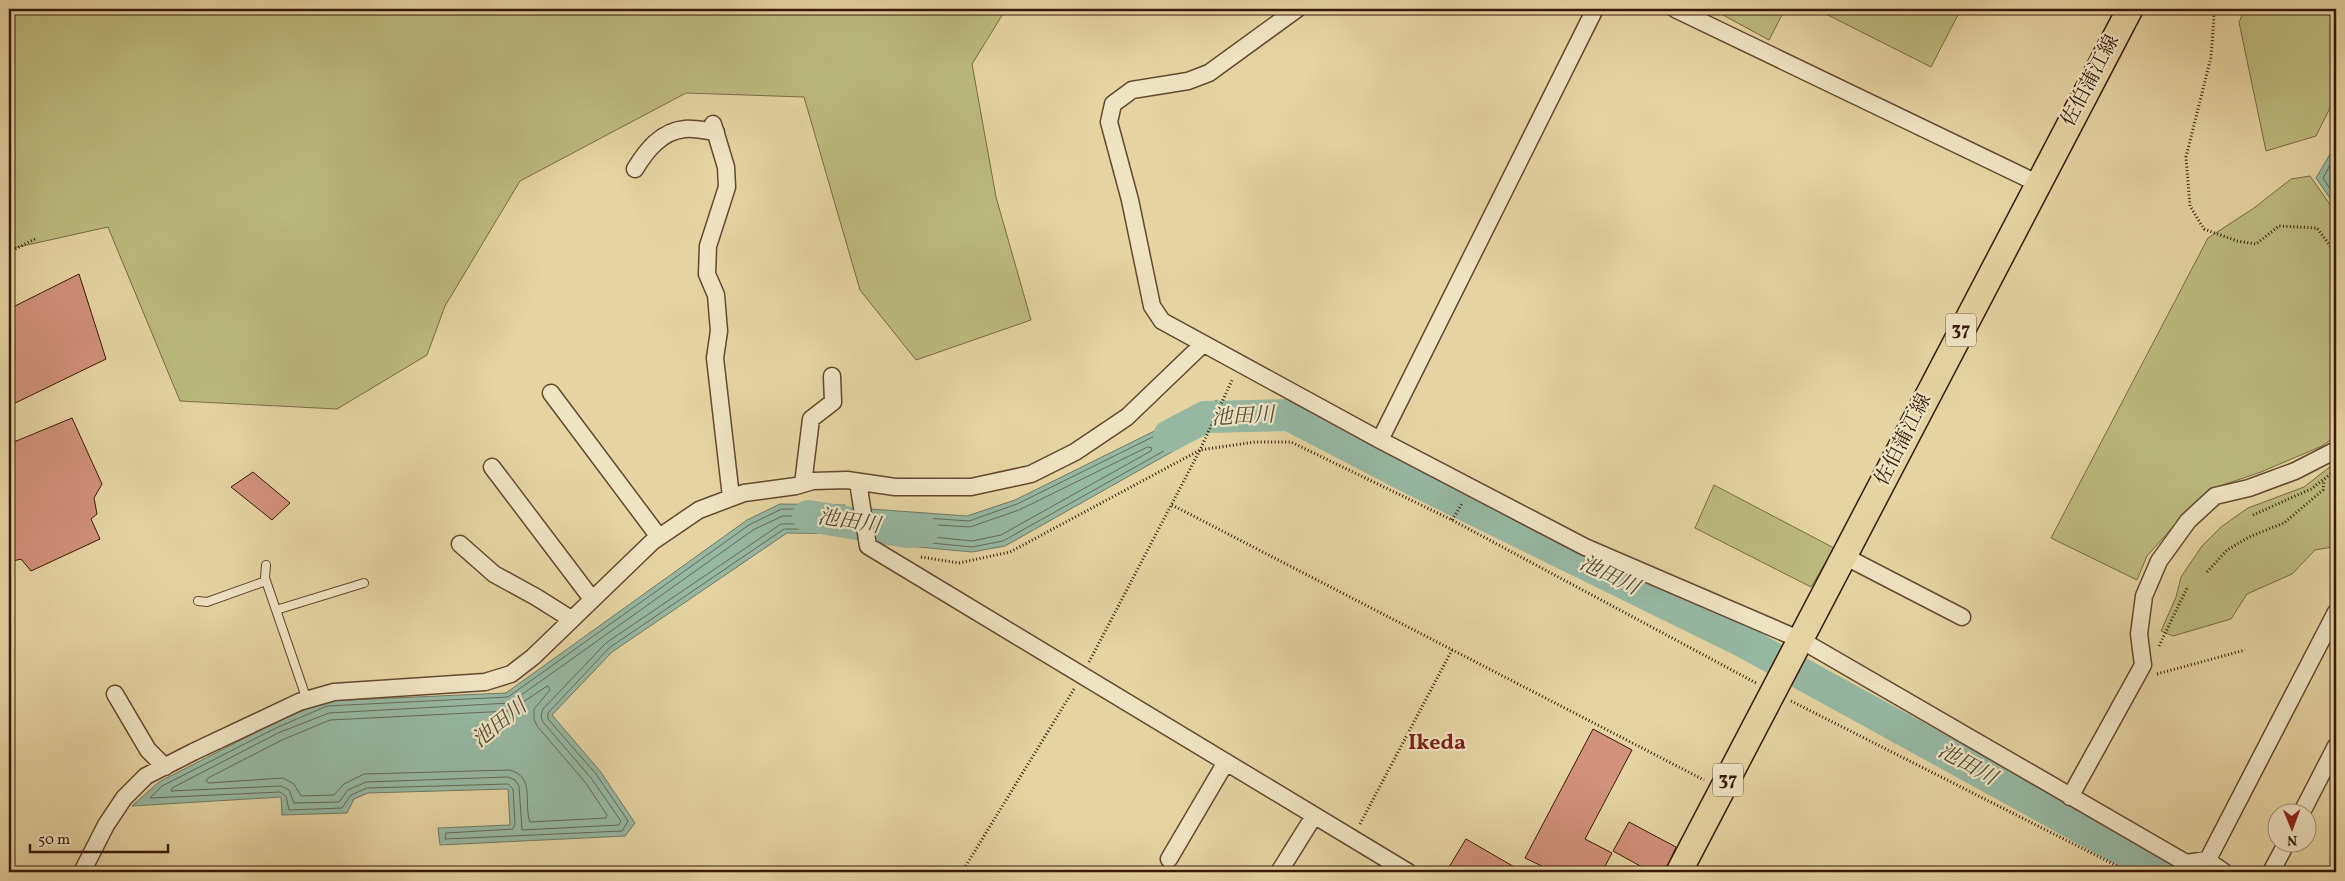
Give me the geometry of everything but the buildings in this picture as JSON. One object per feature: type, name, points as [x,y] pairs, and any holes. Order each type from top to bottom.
[{"type":"main road","name":"佐伯蒲江線","points":[[1679,872],[2130,9]]},
{"type":"street","points":[[1297,9],[1209,73],[1188,82],[1132,90],[1113,104],[1109,122],[1130,200],[1152,306],[1162,321],[1380,440],[1585,547],[1797,646],[2186,863],[2205,865],[2224,872]]},
{"type":"street","points":[[1380,440],[1595,9]]},
{"type":"street","points":[[1675,9],[2037,184]]},
{"type":"street","points":[[635,169],[647,150],[660,138],[684,129],[715,128],[726,167],[727,188],[708,246],[707,274],[716,295],[719,331],[715,358],[731,497]]},
{"type":"street","points":[[82,872],[106,825],[124,798],[146,776],[307,700],[334,692],[485,682],[504,677],[519,670],[659,537],[699,510],[731,497],[813,481],[858,482],[895,486],[971,487],[1031,474],[1075,452],[1127,417],[1203,344]]},
{"type":"street","points":[[803,484],[811,419],[833,402],[832,376]]},
{"type":"street","points":[[551,393],[659,537]]},
{"type":"street","points":[[2070,797],[2142,668],[2139,634],[2144,596],[2159,561],[2188,521],[2215,496],[2249,488],[2295,471],[2336,450]]},
{"type":"street","points":[[492,467],[592,599]]},
{"type":"street","points":[[858,482],[868,546],[1403,871]]},
{"type":"street","points":[[460,544],[494,574],[536,596],[571,619]]},
{"type":"street","points":[[1844,556],[1962,617]]},
{"type":"street","points":[[2205,865],[2336,612]]},
{"type":"street","points":[[115,694],[148,750],[165,767]]},
{"type":"street","points":[[2306,804],[2336,746]]},
{"type":"street","points":[[1169,859],[1226,762]]},
{"type":"street","points":[[1279,872],[1314,816]]},
{"type":"street","points":[[2271,872],[2281,854]]},
{"type":"lane","points":[[266,565],[266,581],[307,700]]},
{"type":"lane","points":[[198,601],[207,602],[266,581]]},
{"type":"lane","points":[[276,610],[364,583]]},
{"type":"path","points":[[2212,9],[2214,17],[2211,57],[2186,156],[2190,206],[2204,229],[2237,241],[2256,244],[2279,226],[2317,228],[2336,254]]},
{"type":"path","points":[[9,252],[37,238]]},
{"type":"path","points":[[1201,450],[1235,373]]},
{"type":"path","points":[[913,556],[959,563],[1010,552],[1201,450],[1255,442],[1291,442],[1452,520],[2129,872]]},
{"type":"path","points":[[2253,514],[2311,490],[2336,469]]},
{"type":"path","points":[[2207,572],[2227,550],[2251,536],[2284,523],[2323,490],[2324,480]]},
{"type":"path","points":[[1172,504],[1722,790]]},
{"type":"path","points":[[2188,586],[2152,660],[2142,668],[2153,675],[2245,650]]},
{"type":"path","points":[[1352,839],[1452,650]]},
{"type":"shaded area","points":[[9,9],[1006,9],[972,64],[996,197],[1031,320],[916,360],[860,290],[804,97],[686,93],[520,181],[445,306],[427,355],[337,409],[180,401],[108,227],[9,249]]},
{"type":"shaded area","points":[[1712,9],[1785,9],[1769,40]]},
{"type":"shaded area","points":[[1816,9],[1961,9],[1931,67]]},
{"type":"shaded area","points":[[2245,9],[2336,9],[2336,96],[2316,136],[2266,151],[2239,22]]},
{"type":"shaded area","points":[[2310,176],[2336,213],[2336,436],[2322,446],[2261,472],[2214,488],[2194,503],[2147,556],[2137,580],[2051,538],[2208,238],[2254,208],[2291,179]]},
{"type":"shaded area","points":[[2336,462],[2336,532],[2332,547],[2315,550],[2292,574],[2247,594],[2231,619],[2173,636],[2161,631],[2176,597],[2181,577],[2202,546],[2221,527],[2248,508],[2304,487]]},
{"type":"shaded area","points":[[1714,485],[1834,548],[1811,587],[1695,528]]},
{"type":"water","points":[[2336,144],[2336,207],[2316,178]]},
{"type":"water","points":[[1217,400],[1200,436],[1005,546],[972,552],[886,544],[870,509],[967,516],[1015,500]]},
{"type":"water","points":[[780,504],[845,505],[856,534],[787,533],[612,652],[552,715],[600,771],[635,823],[625,836],[440,845],[438,828],[510,825],[508,789],[368,793],[354,799],[347,813],[282,815],[281,797],[132,806],[159,782],[274,723],[326,701],[506,693],[747,520]]},
{"type":"waterway","name":"池田川","points":[[1169,436],[1205,417],[1289,415],[1416,481],[1744,642],[2162,872]]},
{"type":"waterway","name":"池田川","points":[[808,516],[907,532],[923,531]]},
{"type":"district","name":"Ikeda","points":[[1437,743]]}]
